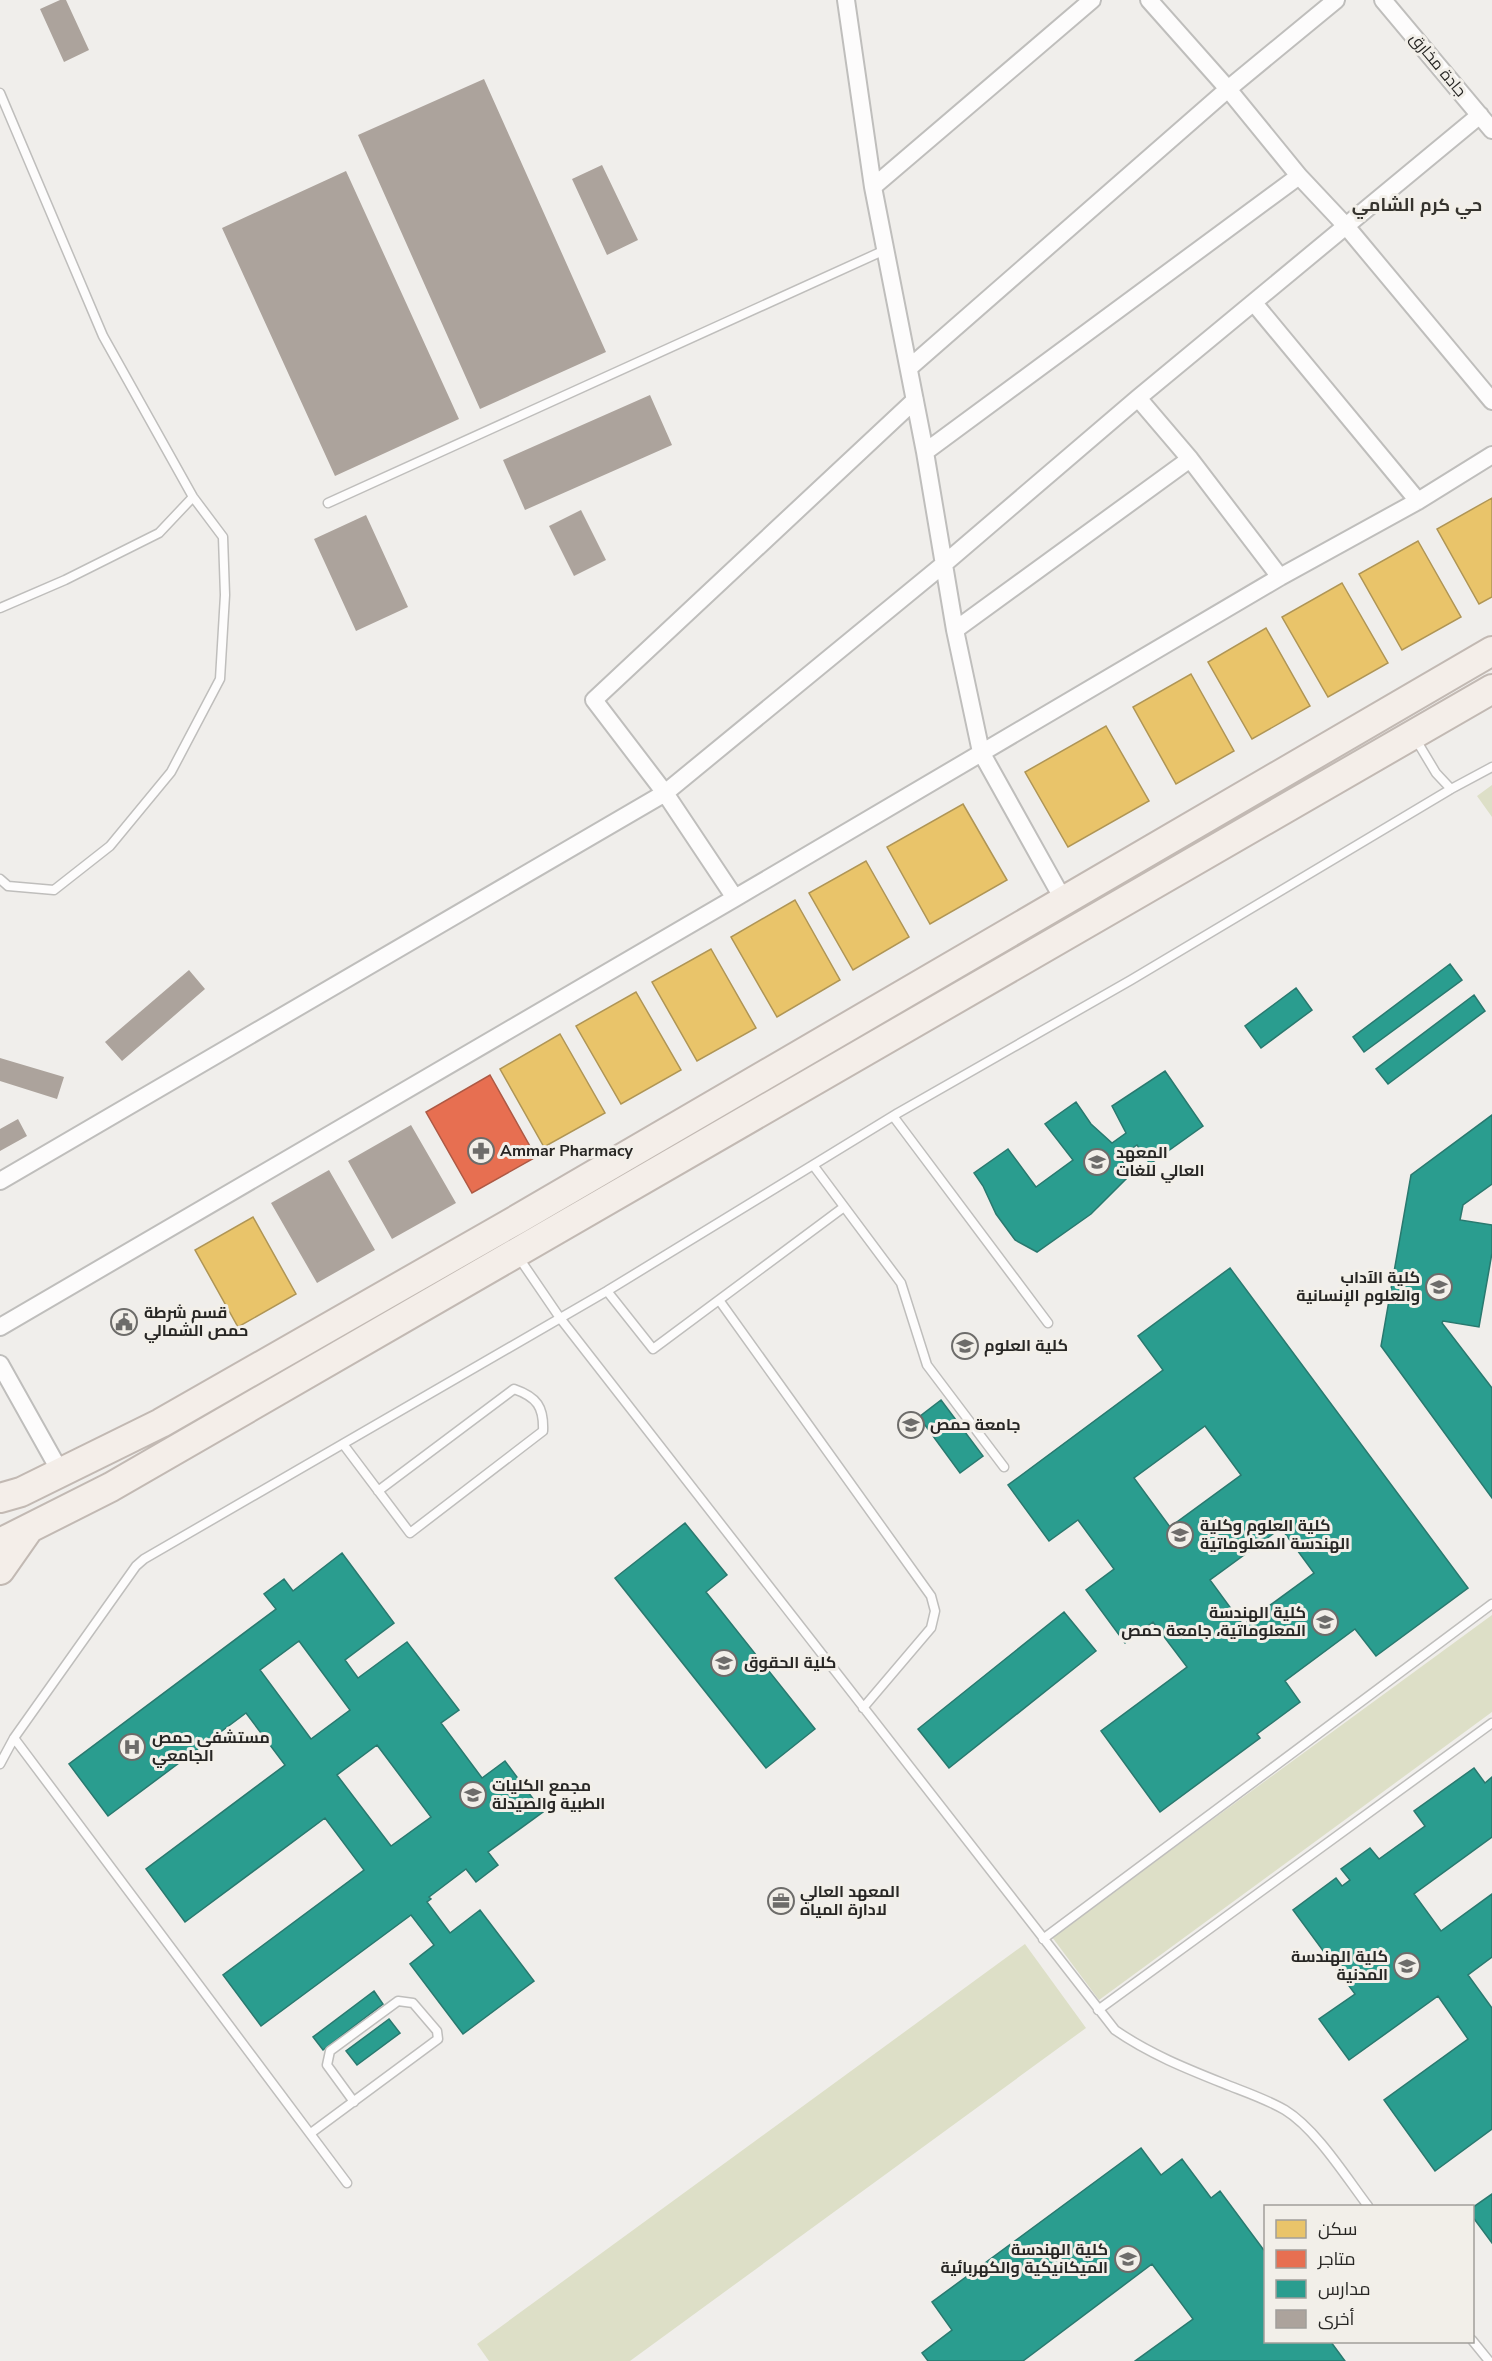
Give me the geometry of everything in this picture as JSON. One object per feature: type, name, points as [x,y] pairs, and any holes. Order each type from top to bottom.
[{"type":"highway","points":[[0,1498],[21,1492],[61,1473],[192,1406],[1064,902],[1492,651]]},
{"type":"highway","points":[[0,1543],[111,1487],[1492,689]]},
{"type":"highway","points":[[0,1570],[28,1529]]},
{"type":"street","points":[[846,0],[873,187],[925,452],[955,630],[981,752],[1064,902]]},
{"type":"street","points":[[873,187],[1092,0]]},
{"type":"street","points":[[1149,0],[1228,89],[1299,176],[1346,226],[1492,401]]},
{"type":"street","points":[[909,368],[1228,89],[1335,0]]},
{"type":"street","name":"جادة مخارق","points":[[1383,0],[1492,130]]},
{"type":"street","points":[[0,1181],[665,793],[944,564],[1138,398],[1480,115]]},
{"type":"street","points":[[925,452],[1299,176]]},
{"type":"street","points":[[1254,303],[1418,501]]},
{"type":"street","points":[[1138,398],[1190,459],[1280,577]]},
{"type":"street","points":[[735,898],[665,793],[594,700],[915,400]]},
{"type":"street","points":[[0,1327],[1280,577],[1418,501],[1492,455]]},
{"type":"street","points":[[955,630],[1190,459]]},
{"type":"street","points":[[0,1364],[61,1473]]},
{"type":"lane","points":[[0,93],[103,336],[194,496],[223,537],[225,595],[220,679],[171,772],[110,846],[54,890],[8,886],[0,879]]},
{"type":"lane","points":[[328,503],[885,250]]},
{"type":"lane","points":[[0,608],[65,580],[159,533],[194,496]]},
{"type":"lane","points":[[1412,735],[1436,773],[1451,789]]},
{"type":"lane","points":[[0,1764],[14,1738],[136,1566],[154,1553],[607,1291],[893,1116],[1131,980],[1451,789],[1492,768]]},
{"type":"lane","points":[[893,1116],[1048,1323]]},
{"type":"lane","points":[[813,1165],[901,1283],[927,1365],[1004,1467]]},
{"type":"lane","points":[[607,1291],[652,1349],[844,1207]]},
{"type":"lane","points":[[515,1252],[560,1318],[1115,2030],[1139,2046],[1286,2110],[1304,2124],[1367,2205]]},
{"type":"lane","points":[[719,1300],[931,1596],[935,1611],[931,1628],[863,1708]]},
{"type":"lane","points":[[343,1444],[378,1491],[410,1533],[543,1431],[544,1414],[528,1394],[514,1389],[378,1491]]},
{"type":"lane","points":[[1043,1939],[1492,1604]]},
{"type":"lane","points":[[1098,2010],[1492,1723]]},
{"type":"lane","points":[[14,1738],[347,2183]]},
{"type":"lane","points":[[311,2133],[354,2102],[438,2039],[437,2031],[412,2003],[398,2001],[330,2051],[327,2065],[354,2102]]},
{"type":"lane","points":[[1474,2341],[1489,2361]]},
{"type":"green space","points":[[1492,785],[1492,817],[1477,796]]},
{"type":"green space","points":[[1492,1615],[1492,1712],[1099,2000],[1052,1937]]},
{"type":"green space","points":[[1025,1944],[1086,2028],[630,2361],[489,2361],[477,2344]]},
{"type":"building: سكن","points":[[1492,498],[1492,597],[1479,604],[1437,529]]},
{"type":"building: سكن","points":[[1418,541],[1461,617],[1402,650],[1359,574]]},
{"type":"building: سكن","points":[[1342,583],[1388,663],[1328,697],[1282,617]]},
{"type":"building: سكن","points":[[1266,628],[1310,706],[1252,739],[1208,662]]},
{"type":"building: سكن","points":[[1191,674],[1234,751],[1176,784],[1133,707]]},
{"type":"building: سكن","points":[[1106,726],[1149,801],[1068,847],[1025,772]]},
{"type":"building: سكن","points":[[963,804],[1007,880],[930,924],[887,847]]},
{"type":"building: سكن","points":[[866,861],[909,937],[853,970],[809,893]]},
{"type":"building: سكن","points":[[795,900],[840,980],[777,1017],[731,937]]},
{"type":"building: سكن","points":[[711,949],[756,1028],[697,1061],[652,982]]},
{"type":"building: سكن","points":[[636,992],[681,1070],[621,1104],[576,1026]]},
{"type":"building: سكن","points":[[560,1034],[605,1113],[544,1147],[500,1069]]},
{"type":"building: سكن","points":[[253,1217],[296,1294],[238,1327],[195,1250]]},
{"type":"building: متاجر","points":[[490,1075],[536,1157],[472,1193],[426,1112]]},
{"type":"building: مدارس","points":[[1450,964],[1462,980],[1364,1052],[1353,1037]]},
{"type":"building: مدارس","points":[[1296,988],[1312,1010],[1261,1048],[1245,1026]]},
{"type":"building: مدارس","points":[[1474,995],[1485,1011],[1388,1084],[1376,1069]]},
{"type":"building: مدارس","name":"المعهد العالي للغات","points":[[1165,1071],[1203,1126],[1150,1164],[1137,1145],[1121,1156],[1128,1177],[1091,1214],[1037,1252],[1015,1240],[996,1214],[974,1173],[1008,1149],[1036,1187],[1073,1160],[1045,1124],[1076,1102],[1091,1124],[1112,1143],[1126,1133],[1112,1106]]},
{"type":"building: مدارس","name":"كلية الآداب والعلوم الإنسانية","points":[[1492,1115],[1492,1184],[1463,1205],[1460,1220],[1492,1225],[1492,1253],[1479,1327],[1443,1321],[1442,1323],[1492,1388],[1492,1498],[1381,1346],[1411,1175]]},
{"type":"building: مدارس","name":"كلية العلوم وكلية الهندسة المعلوماتية","points":[[1230,1268],[1468,1588],[1376,1656],[1355,1629],[1285,1681],[1300,1702],[1257,1734],[1260,1738],[1160,1812],[1101,1731],[1187,1667],[1153,1622],[1125,1643],[1086,1590],[1114,1569],[1078,1520],[1049,1541],[1008,1485],[1163,1370],[1138,1336]],"holes":[[[1205,1426],[1241,1475],[1170,1527],[1134,1478]],[[1281,1528],[1314,1573],[1243,1625],[1210,1580]]]},
{"type":"building: مدارس","points":[[941,1400],[983,1456],[960,1473],[919,1417]]},
{"type":"building: مدارس","points":[[685,1523],[727,1575],[706,1592],[815,1729],[766,1768],[615,1578]]},
{"type":"building: مدارس","name":"مجمع الكليات الطبية والصيدلة","points":[[342,1553],[394,1623],[345,1660],[358,1678],[407,1642],[459,1710],[441,1723],[482,1778],[505,1761],[543,1812],[488,1852],[498,1865],[476,1882],[466,1869],[429,1897],[431,1899],[427,1902],[450,1933],[480,1910],[534,1981],[463,2034],[410,1964],[434,1945],[411,1915],[261,2026],[223,1975],[364,1870],[325,1818],[185,1922],[146,1869],[285,1765],[246,1713],[108,1816],[69,1764],[276,1609],[264,1594],[284,1579],[293,1591]],"holes":[[[299,1641],[350,1710],[311,1739],[260,1670]],[[377,1745],[431,1817],[391,1846],[337,1775]]]},
{"type":"building: مدارس","points":[[1064,1612],[1096,1651],[949,1768],[918,1729]]},
{"type":"building: مدارس","name":"كلية الهندسة المدنية","points":[[1474,1768],[1485,1783],[1492,1777],[1492,1837],[1414,1894],[1441,1931],[1492,1894],[1492,1957],[1468,1975],[1492,2008],[1492,2129],[1435,2171],[1384,2100],[1468,2039],[1438,1996],[1349,2060],[1319,2019],[1355,1994],[1293,1910],[1336,1878],[1342,1886],[1350,1880],[1341,1869],[1370,1848],[1379,1859],[1425,1826],[1414,1811]]},
{"type":"building: مدارس","points":[[374,1991],[383,2004],[323,2050],[313,2037]]},
{"type":"building: مدارس","points":[[389,2019],[400,2033],[357,2065],[346,2051]]},
{"type":"building: مدارس","name":"كلية الهندسة الميكانيكية والكهربائية","points":[[1141,2148],[1161,2175],[1182,2159],[1211,2198],[1220,2191],[1264,2250],[1264,2343],[1332,2343],[1345,2361],[1135,2361],[1193,2319],[1152,2264],[1023,2361],[928,2361],[922,2353],[952,2330],[932,2302]]},
{"type":"building: مدارس","points":[[1492,2194],[1492,2243],[1474,2219],[1474,2207]]},
{"type":"building: أخرى","points":[[60,0],[66,0],[89,50],[64,62],[40,9]]},
{"type":"building: أخرى","points":[[484,79],[606,352],[480,409],[358,135]]},
{"type":"building: أخرى","points":[[602,165],[638,240],[607,255],[572,179]]},
{"type":"building: أخرى","points":[[346,171],[459,419],[335,476],[222,228]]},
{"type":"building: أخرى","points":[[650,395],[672,445],[525,510],[503,460]]},
{"type":"building: أخرى","points":[[581,510],[606,560],[574,576],[549,526]]},
{"type":"building: أخرى","points":[[366,515],[408,607],[356,631],[314,539]]},
{"type":"building: أخرى","points":[[189,970],[205,989],[122,1061],[105,1042]]},
{"type":"building: أخرى","points":[[0,1058],[64,1077],[57,1099],[0,1081]]},
{"type":"building: أخرى","points":[[18,1119],[27,1136],[0,1151],[0,1129]]},
{"type":"building: أخرى","points":[[411,1125],[456,1203],[392,1239],[348,1161]]},
{"type":"building: أخرى","points":[[329,1170],[375,1250],[317,1283],[271,1203]]},
{"type":"place","name":"Ammar Pharmacy","points":[[481,1151]]},
{"type":"place","name":"المعهد العالي للغات","points":[[1097,1162]]},
{"type":"place","name":"كلية الآداب والعلوم الإنسانية","points":[[1439,1287]]},
{"type":"place","name":"قسم شرطة حمص الشمالي","points":[[124,1322]]},
{"type":"place","name":"كلية العلوم","points":[[965,1346]]},
{"type":"place","name":"جامعة حمص","points":[[911,1425]]},
{"type":"place","name":"كلية العلوم وكلية الهندسة المعلوماتية","points":[[1180,1535]]},
{"type":"place","name":"كلية الهندسة المعلوماتية، جامعة حمص","points":[[1325,1622]]},
{"type":"place","name":"كلية الحقوق","points":[[724,1663]]},
{"type":"place","name":"مستشفى حمص الجامعي","points":[[132,1747]]},
{"type":"place","name":"مجمع الكليات الطبية والصيدلة","points":[[473,1795]]},
{"type":"place","name":"المعهد العالي لادارة المياه","points":[[781,1901]]},
{"type":"place","name":"كلية الهندسة المدنية","points":[[1407,1966]]},
{"type":"place","name":"كلية الهندسة الميكانيكية والكهربائية","points":[[1128,2259]]},
{"type":"district","name":"حي كرم الشامي","points":[[1417,205]]}]
